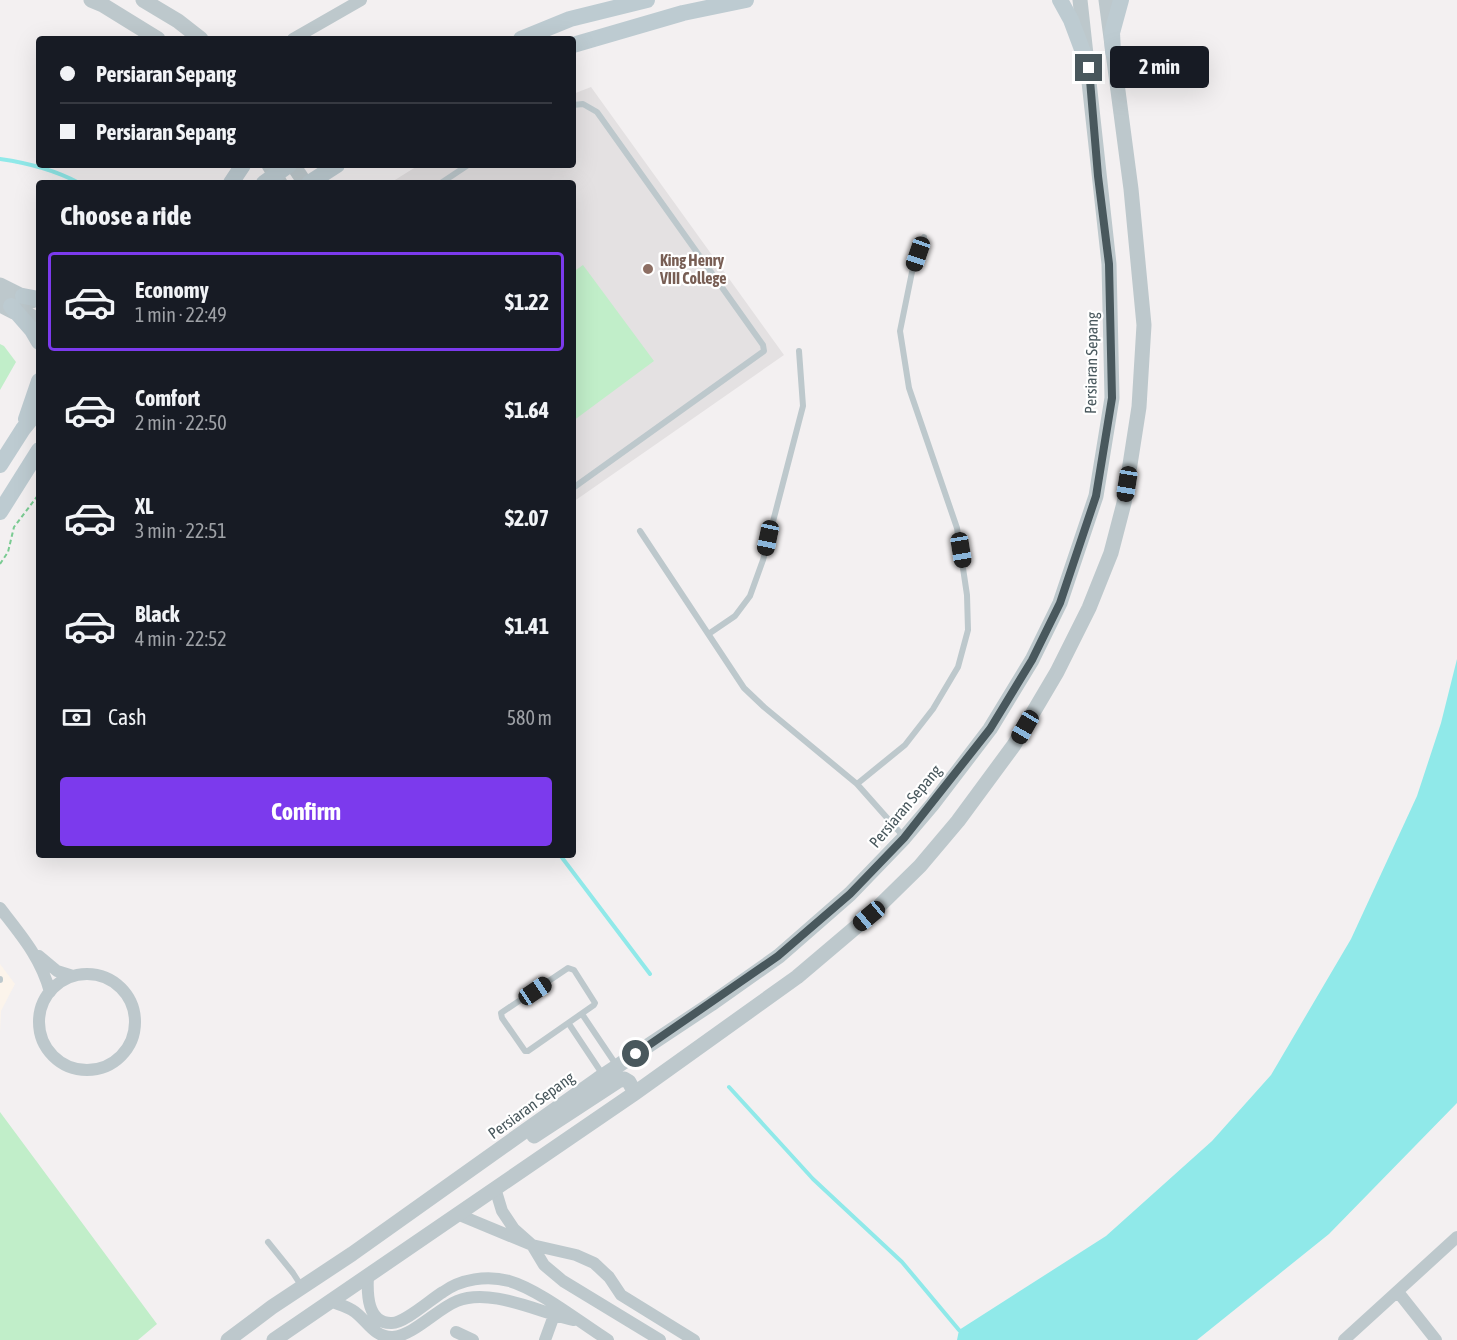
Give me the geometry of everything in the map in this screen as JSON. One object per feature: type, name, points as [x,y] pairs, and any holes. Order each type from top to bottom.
[{"type":"main road","points":[[529,36],[570,20],[647,0]]},
{"type":"main road","points":[[576,44],[683,13],[746,0]]},
{"type":"main road","points":[[1060,0],[1071,20],[1089,68]]},
{"type":"main road","points":[[1113,51],[1112,33],[1121,0]]},
{"type":"main road","points":[[312,180],[332,168]]},
{"type":"main road","points":[[15,302],[36,330]]},
{"type":"main road","points":[[23,429],[36,390]]},
{"type":"main road","points":[[0,465],[36,413]]},
{"type":"main road","points":[[0,512],[36,455]]},
{"type":"street","points":[[143,0],[178,21],[197,36]]},
{"type":"street","points":[[298,36],[361,0]]},
{"type":"street","name":"Persiaran Sepang","points":[[228,1340],[778,956],[850,894],[904,838],[990,729],[1032,660],[1060,603],[1096,496],[1112,398],[1109,264],[1080,0]]},
{"type":"street","points":[[274,1340],[635,1093],[797,977],[869,916],[920,866],[958,821],[1014,746],[1057,672],[1089,608],[1111,553],[1124,503],[1139,407],[1144,325],[1131,189],[1106,0]]},
{"type":"street","points":[[97,2],[153,36]]},
{"type":"street","points":[[0,285],[15,302],[36,304]]},
{"type":"street","points":[[0,908],[33,951],[50,992]]},
{"type":"street","points":[[33,951],[57,971],[73,976]]},
{"type":"street","points":[[86,974],[105,978],[122,988],[130,999],[136,1025],[130,1044],[119,1059],[95,1070],[82,1070],[69,1067],[48,1051],[39,1026],[40,1013],[50,992],[58,984],[73,976],[86,974]]},
{"type":"street","points":[[444,1189],[538,1134],[618,1081],[629,1082],[635,1093]]},
{"type":"street","points":[[495,1188],[502,1211],[514,1229],[532,1245],[544,1265],[563,1281],[660,1340]]},
{"type":"street","points":[[457,1214],[532,1245],[576,1255],[594,1263],[609,1277],[621,1295],[694,1340]]},
{"type":"street","points":[[1344,1340],[1457,1237]]},
{"type":"street","points":[[368,1276],[367,1295],[371,1309],[379,1319],[392,1323],[402,1320],[452,1285],[471,1280],[509,1281],[555,1311],[578,1321],[608,1340]]},
{"type":"street","points":[[1398,1292],[1436,1340]]},
{"type":"street","points":[[330,1301],[352,1310],[370,1329],[393,1337],[408,1331],[459,1300],[504,1299],[555,1311]]},
{"type":"street","points":[[545,1340],[555,1311]]},
{"type":"street","points":[[456,1332],[473,1340]]},
{"type":"lane","points":[[576,105],[583,104],[597,112],[763,345],[764,351],[576,486]]},
{"type":"lane","points":[[446,180],[464,168]]},
{"type":"lane","points":[[857,784],[905,745],[933,709],[958,667],[969,630],[967,595],[957,528],[909,387],[900,331],[912,272],[924,237]]},
{"type":"lane","points":[[710,633],[735,616],[750,596],[763,560],[803,406],[799,351]]},
{"type":"lane","points":[[640,531],[710,633],[744,688],[857,784],[904,838]]},
{"type":"lane","points":[[568,968],[572,968],[596,1003],[582,1014],[528,1051],[525,1051],[501,1016],[501,1013],[568,968]]},
{"type":"lane","points":[[582,1014],[618,1066]]},
{"type":"lane","points":[[569,1024],[603,1076]]},
{"type":"lane","points":[[268,1242],[302,1287]]},
{"type":"path","points":[[0,564],[8,552],[14,527],[36,498]]},
{"type":"shaded area","name":"King Henry VIII College","points":[[591,87],[784,355],[576,500],[576,180],[395,180],[414,168],[576,168],[576,93]]},
{"type":"shaded area","points":[[0,964],[15,984],[1,1011],[0,1033]]},
{"type":"green space","points":[[583,265],[654,361],[576,419],[576,270]]},
{"type":"green space","points":[[0,344],[16,362],[0,390]]},
{"type":"green space","points":[[0,1112],[157,1324],[138,1340],[0,1340]]},
{"type":"water","points":[[1457,659],[1457,1103],[1329,1234],[1197,1340],[957,1340],[959,1330],[1106,1236],[1212,1141],[1271,1075],[1351,939],[1417,796],[1441,723]]},
{"type":"waterway","points":[[0,159],[36,167]]},
{"type":"waterway","points":[[41,168],[73,180]]},
{"type":"waterway","points":[[562,858],[650,974]]},
{"type":"waterway","points":[[729,1087],[813,1179],[902,1262],[959,1330]]},
{"type":"place","name":"King Henry VIII College","points":[[648,269]]},
{"type":"route","points":[[636,1054],[778,956],[850,894],[904,838],[990,729],[1032,660],[1060,603],[1096,496],[1112,398],[1109,264],[1098,176],[1089,68]]}]
